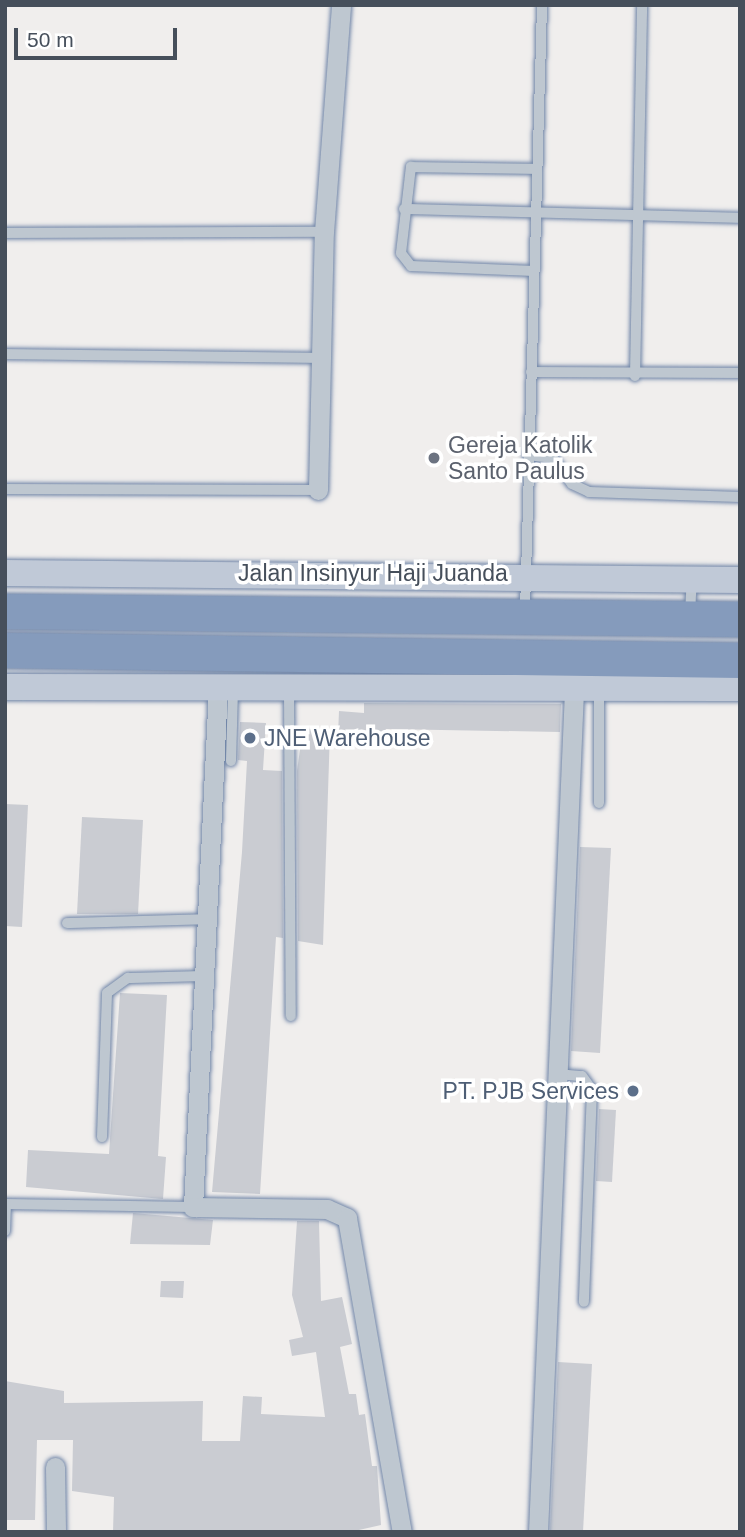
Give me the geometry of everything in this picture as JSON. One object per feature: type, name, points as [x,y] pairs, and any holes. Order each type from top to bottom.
[{"type":"highway","name":"Jalan Insinyur Haji Juanda","points":[[5,611],[740,618]]},
{"type":"highway","points":[[5,650],[740,660]]},
{"type":"street","points":[[318,490],[324,232],[341,5]]},
{"type":"street","name":"Jalan Insinyur Haji Juanda","points":[[5,573],[525,574],[740,580]]},
{"type":"street","points":[[5,687],[740,688]]},
{"type":"street","points":[[226,688],[208,919],[193,1207],[327,1209],[348,1218],[402,1532]]},
{"type":"street","points":[[538,1532],[556,1074],[586,689]]},
{"type":"street","points":[[55,1467],[56,1532]]},
{"type":"lane","points":[[525,615],[542,5]]},
{"type":"lane","points":[[635,376],[642,5]]},
{"type":"lane","points":[[534,271],[411,265],[401,253],[404,209],[411,167],[537,169]]},
{"type":"lane","points":[[404,209],[740,218]]},
{"type":"lane","points":[[5,233],[324,232]]},
{"type":"lane","points":[[5,354],[321,358]]},
{"type":"lane","points":[[531,372],[635,376],[740,373]]},
{"type":"lane","points":[[528,455],[553,458],[572,484],[589,492],[740,497]]},
{"type":"lane","points":[[5,489],[318,490]]},
{"type":"lane","points":[[690,618],[692,578]]},
{"type":"lane","points":[[226,688],[230,761]]},
{"type":"lane","points":[[289,688],[291,1016]]},
{"type":"lane","points":[[586,689],[599,803]]},
{"type":"lane","points":[[67,923],[208,919]]},
{"type":"lane","points":[[102,1137],[107,993],[128,978],[207,975]]},
{"type":"lane","points":[[556,1074],[582,1076],[592,1090],[584,1302]]},
{"type":"lane","points":[[5,1231],[6,1204],[193,1207]]},
{"type":"building","points":[[364,703],[561,704],[560,732],[386,729],[385,738],[338,735],[339,711],[364,713]]},
{"type":"building","points":[[240,722],[266,723],[263,770],[282,771],[283,938],[276,937],[260,1194],[212,1192],[242,852],[247,761],[238,760]]},
{"type":"building","points":[[303,728],[330,731],[323,945],[298,941],[297,771]]},
{"type":"building","points":[[5,804],[28,805],[22,927],[5,926]]},
{"type":"building","points":[[82,817],[143,820],[138,914],[77,914]]},
{"type":"building","points":[[580,847],[611,848],[600,1053],[571,1051]]},
{"type":"building","points":[[120,993],[167,995],[158,1156],[166,1157],[163,1199],[26,1187],[28,1150],[109,1154]]},
{"type":"building","points":[[599,1109],[616,1110],[612,1182],[596,1181]]},
{"type":"building","points":[[133,1213],[213,1220],[210,1245],[130,1244]]},
{"type":"building","points":[[297,1221],[319,1221],[321,1301],[342,1297],[352,1344],[340,1347],[349,1394],[356,1394],[359,1415],[365,1414],[372,1466],[377,1466],[381,1525],[350,1532],[113,1532],[114,1497],[72,1491],[73,1440],[37,1440],[35,1520],[5,1520],[5,1381],[64,1391],[64,1403],[203,1401],[202,1441],[240,1441],[243,1396],[262,1397],[261,1414],[325,1417],[316,1352],[292,1356],[289,1340],[303,1337],[292,1295]]},
{"type":"building","points":[[161,1281],[184,1281],[183,1298],[160,1297]]},
{"type":"building","points":[[558,1362],[592,1364],[583,1532],[550,1532]]},
{"type":"place","name":"Gereja Katolik Santo Paulus","points":[[434,458]]},
{"type":"place","name":"JNE Warehouse","points":[[250,738]]},
{"type":"place","name":"PT. PJB Services","points":[[633,1091]]}]
